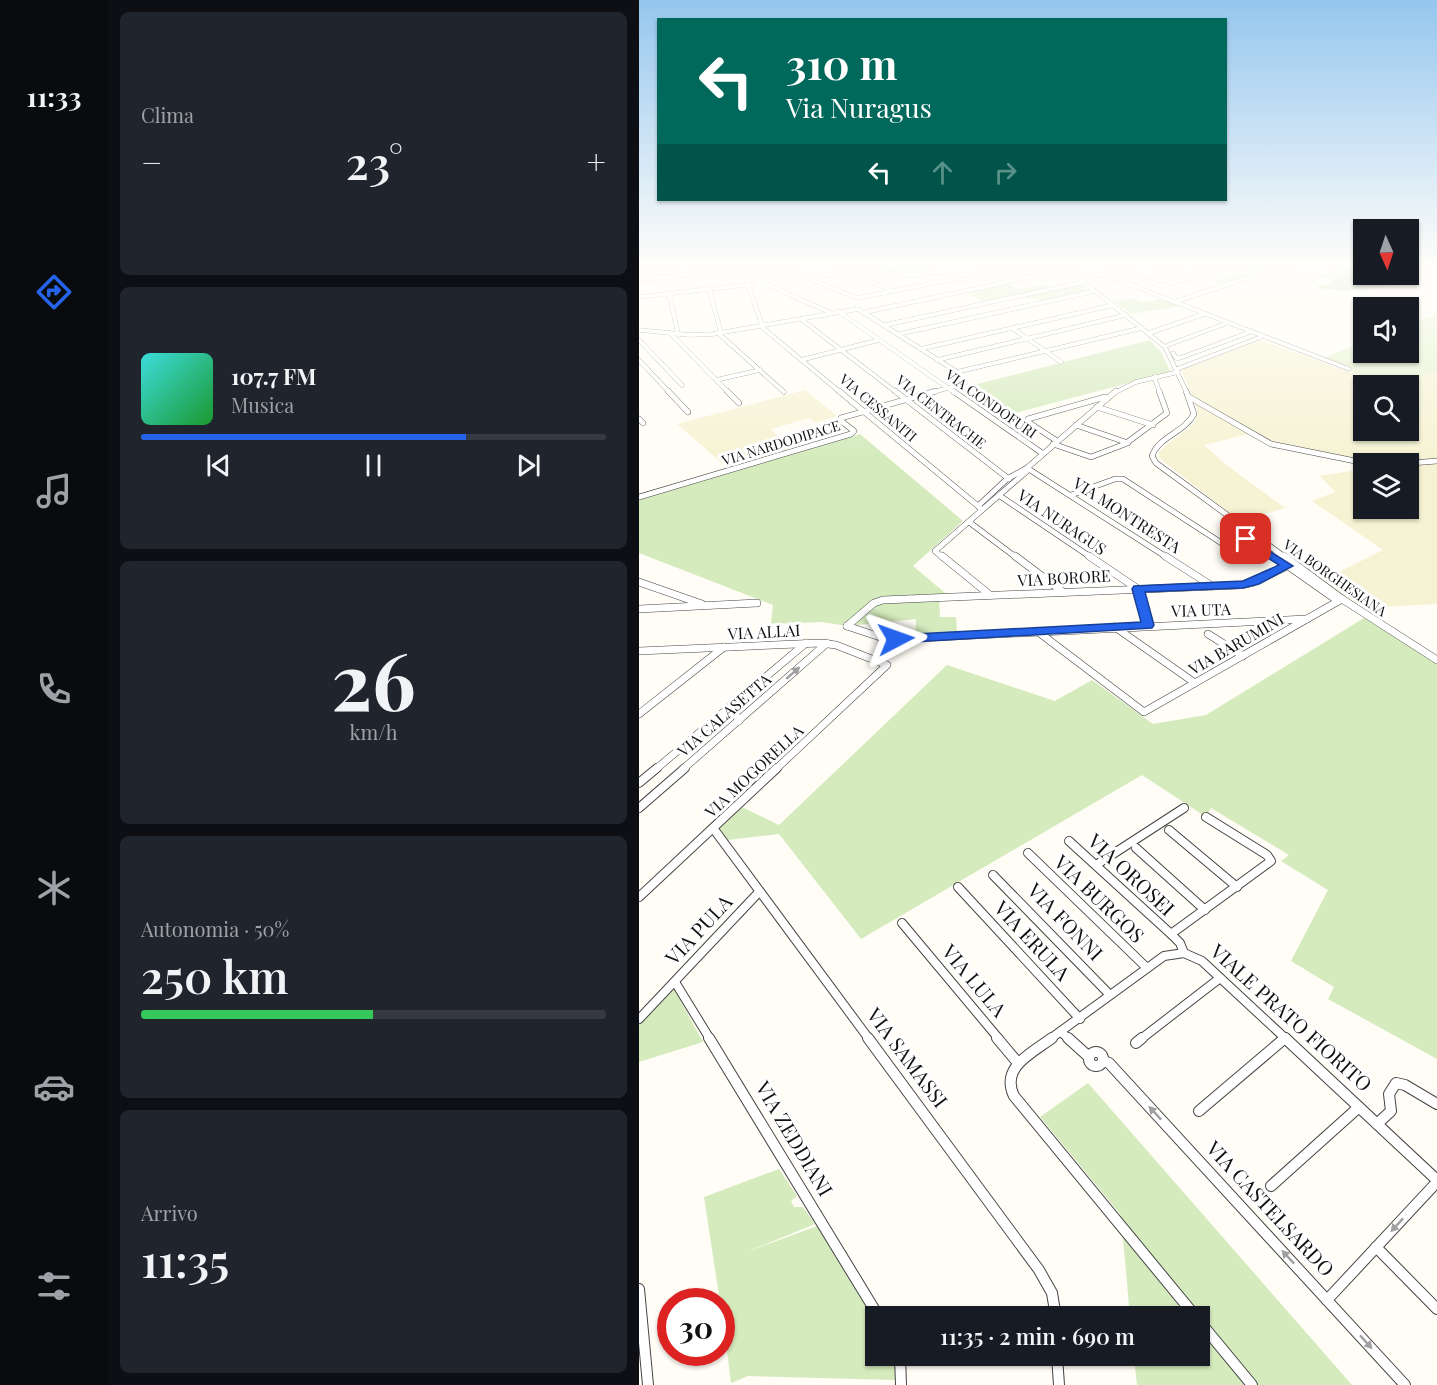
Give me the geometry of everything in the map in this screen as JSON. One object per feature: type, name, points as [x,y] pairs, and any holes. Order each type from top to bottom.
[{"type":"street","points":[[677,328],[678,334]]},
{"type":"street","points":[[719,328],[720,333],[784,392]]},
{"type":"street","points":[[639,330],[678,334],[720,333],[758,328]]},
{"type":"street","name":"VIA CESSANITI","points":[[764,328],[980,508]]},
{"type":"street","name":"VIA CENTRACHE","points":[[812,328],[1009,479]]},
{"type":"street","name":"VIA CONDOFURI","points":[[862,328],[1042,453]]},
{"type":"street","points":[[889,328],[956,372],[1141,328]]},
{"type":"street","points":[[899,334],[928,328]]},
{"type":"street","points":[[920,349],[1012,328],[1061,362]]},
{"type":"street","points":[[937,360],[1075,328]]},
{"type":"street","name":"VIA BORGHESIANA","points":[[1141,328],[1150,332],[1158,342]]},
{"type":"street","name":"VIA BORGHESIANA","points":[[1141,328],[1167,349],[1194,409],[1192,419],[1154,448],[1152,454],[1155,462],[1340,600],[1437,660]]},
{"type":"street","name":"VIA BORGHESIANA","points":[[1144,328],[1168,345],[1178,358],[1249,332]]},
{"type":"street","points":[[1150,332],[1163,328]]},
{"type":"street","points":[[1168,345],[1217,328]]},
{"type":"street","points":[[1237,328],[1349,369]]},
{"type":"street","points":[[670,333],[739,403]]},
{"type":"street","points":[[990,595],[935,551],[969,522],[1009,479],[1027,468],[1111,395],[1128,384],[1176,371],[1261,338]]},
{"type":"street","points":[[639,340],[682,385]]},
{"type":"street","points":[[801,360],[879,340]]},
{"type":"street","points":[[639,360],[688,412]]},
{"type":"street","points":[[716,380],[760,370]]},
{"type":"street","points":[[1111,395],[1027,420],[1055,442],[1091,457],[1128,443],[1164,417],[1167,411],[1154,377]]},
{"type":"street","name":"VIA NARDODIPACE","points":[[639,498],[852,434],[854,432],[840,418],[965,383]]},
{"type":"street","points":[[1189,397],[1271,444],[1353,461]]},
{"type":"street","points":[[1097,407],[1153,425]]},
{"type":"street","points":[[1076,425],[1128,443]]},
{"type":"street","points":[[1419,462],[1437,461]]},
{"type":"street","points":[[980,508],[1000,496],[1027,471],[1027,468]]},
{"type":"street","name":"VIA MONTRESTA","points":[[1027,468],[1212,586]]},
{"type":"street","points":[[1071,495],[1121,479],[1223,544],[1231,545],[1245,539],[1251,540],[1340,600]]},
{"type":"street","name":"VIA NURAGUS","points":[[1000,496],[1138,589]]},
{"type":"street","points":[[969,522],[1063,592]]},
{"type":"street","name":"VIA BORORE","points":[[847,626],[874,603],[881,601],[1212,586],[1253,582],[1287,566]]},
{"type":"street","points":[[639,582],[706,605]]},
{"type":"street","points":[[1138,589],[1148,625]]},
{"type":"street","name":"VIA BARUMINI","points":[[1038,631],[1144,712],[1340,600]]},
{"type":"street","points":[[639,609],[756,603]]},
{"type":"street","name":"VIA UTA","points":[[847,626],[881,637],[896,639],[1307,619]]},
{"type":"street","points":[[1115,627],[1195,683]]},
{"type":"street","points":[[1208,634],[1243,656]]},
{"type":"street","name":"VIA CALASETTA","points":[[639,783],[806,643]]},
{"type":"street","name":"VIA ALLAI","points":[[639,651],[827,643],[887,665]]},
{"type":"street","name":"VIA CALASETTA","points":[[639,808],[643,802],[827,643]]},
{"type":"street","points":[[639,714],[724,647]]},
{"type":"street","name":"VIA MOGORELLA","points":[[639,897],[887,665]]},
{"type":"street","points":[[723,714],[736,715],[739,721]]},
{"type":"street","points":[[1096,865],[1184,808]]},
{"type":"street","points":[[1171,934],[1269,864],[1271,858],[1206,817]]},
{"type":"street","name":"VIA SAMASSI","points":[[713,828],[1039,1270],[1051,1290],[1054,1306]]},
{"type":"street","points":[[1169,830],[1237,887]]},
{"type":"street","name":"VIA OROSEI","points":[[1069,841],[1171,934],[1180,943],[1184,953]]},
{"type":"street","points":[[1136,848],[1205,910]]},
{"type":"street","name":"VIA BURGOS","points":[[1028,853],[1147,968]]},
{"type":"street","name":"VIA FONNI","points":[[993,874],[1110,995]]},
{"type":"street","name":"VIA ERULA","points":[[958,887],[1080,1018]]},
{"type":"street","name":"VIA PULA","points":[[639,1019],[759,892]]},
{"type":"street","name":"VIA LULA","points":[[902,922],[1018,1063]]},
{"type":"street","name":"VIALE PRATO FIORITO","points":[[1018,1063],[1166,955],[1184,953],[1201,959],[1437,1181]]},
{"type":"street","points":[[1136,1043],[1221,978]]},
{"type":"street","name":"VIA ZEDDIANI","points":[[675,982],[872,1306]]},
{"type":"street","name":"VIA CASTELSARDO","points":[[1061,1032],[1089,1057],[1092,1052],[1098,1052],[1103,1056],[1104,1061],[1109,1063],[1405,1385]]},
{"type":"street","points":[[1199,1111],[1285,1038]]},
{"type":"street","points":[[1018,1063],[1011,1071],[1009,1080],[1010,1089],[1017,1101],[1187,1306]]},
{"type":"street","points":[[1377,1124],[1391,1111],[1389,1094],[1397,1083],[1405,1085],[1437,1104]]},
{"type":"street","points":[[1271,1186],[1359,1107]]},
{"type":"street","points":[[1327,1300],[1437,1181]]},
{"type":"street","points":[[1376,1247],[1437,1309]]},
{"type":"street","points":[[639,1288],[648,1385]]},
{"type":"street","points":[[1210,1334],[1252,1385]]},
{"type":"street","points":[[900,1366],[901,1385]]},
{"type":"street","points":[[1058,1366],[1059,1385]]},
{"type":"shaded area","points":[[1260,340],[1358,375],[1353,375],[1353,441],[1419,441],[1419,375],[1437,372],[1437,459],[1419,460],[1419,453],[1353,453],[1353,459],[1277,445],[1193,398],[1181,370]]},
{"type":"shaded area","points":[[805,390],[837,416],[815,423],[809,418],[771,429],[791,450],[728,468],[677,424]]},
{"type":"shaded area","points":[[1194,402],[1248,434],[1204,445],[1224,463],[1285,508],[1240,521],[1159,458],[1159,452],[1164,447],[1193,425],[1198,413]]},
{"type":"shaded area","points":[[1437,462],[1437,604],[1382,607],[1355,603],[1323,580],[1383,550],[1312,501],[1335,492],[1320,476],[1353,471],[1353,519],[1419,519],[1419,463]]},
{"type":"green space","points":[[1419,328],[1437,328],[1437,372],[1419,375],[1360,375],[1321,359],[1353,346],[1353,363],[1419,363]]},
{"type":"green space","points":[[1150,340],[1162,353],[1170,372],[1000,417],[997,414],[996,404],[970,386]]},
{"type":"green space","points":[[860,434],[963,521],[913,566],[950,597],[939,598],[940,617],[956,617],[957,632],[955,635],[915,638],[916,619],[847,626],[822,622],[771,624],[773,605],[639,553],[639,500]]},
{"type":"green space","points":[[1364,618],[1437,660],[1437,1059],[1328,999],[1334,987],[1291,961],[1328,890],[1281,861],[1289,855],[1211,808],[1206,817],[1142,775],[861,939],[779,834],[728,840],[719,828],[742,807],[779,825],[947,665],[1055,701],[1092,680],[1153,724],[1206,715]]},
{"type":"green space","points":[[674,989],[703,1042],[639,1062],[639,1025]]},
{"type":"green space","points":[[1088,1083],[1352,1385],[1137,1385],[1135,1366],[1210,1366],[1210,1306],[1129,1306],[1121,1215],[1040,1117]]},
{"type":"green space","points":[[779,1169],[797,1196],[791,1201],[794,1207],[803,1207],[815,1224],[744,1253],[817,1226],[866,1306],[865,1366],[896,1366],[895,1380],[748,1376],[731,1383],[729,1366],[735,1366],[735,1288],[718,1288],[704,1197]]},
{"type":"route","points":[[896,639],[1148,625],[1138,589],[1243,584],[1254,582],[1287,566],[1251,540],[1246,539]]}]
